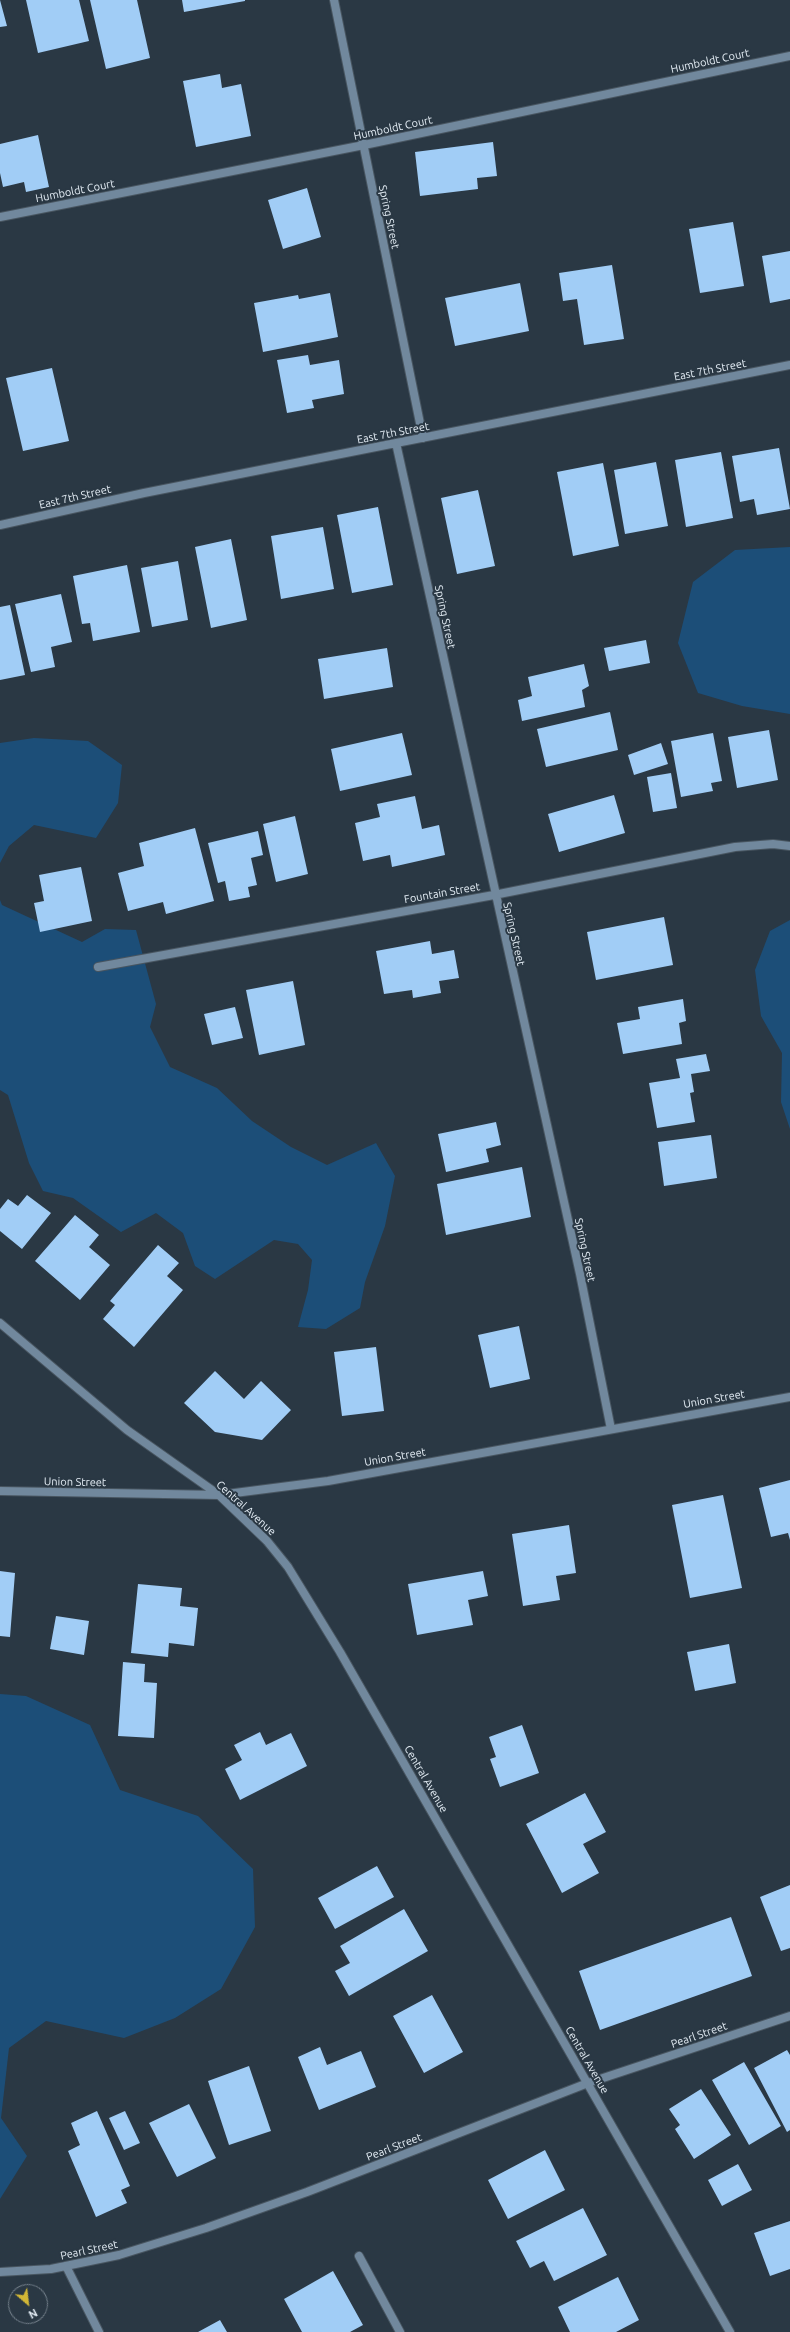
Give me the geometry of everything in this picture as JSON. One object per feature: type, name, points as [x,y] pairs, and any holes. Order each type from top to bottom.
[{"type":"street","name":"Spring Street","points":[[334,0],[424,438]]},
{"type":"street","name":"Humboldt Court","points":[[0,217],[364,145],[790,56]]},
{"type":"street","name":"East 7th Street","points":[[0,525],[144,493],[790,365]]},
{"type":"street","name":"Spring Street","points":[[396,443],[494,894],[580,1274],[611,1429]]},
{"type":"street","name":"Fountain Street","points":[[98,967],[494,894],[735,847],[773,844],[790,846]]},
{"type":"street","name":"Central Avenue","points":[[0,1323],[127,1430],[219,1495],[267,1541],[292,1573],[340,1652],[730,2332]]},
{"type":"street","name":"Union Street","points":[[0,1491],[219,1495],[328,1481],[790,1397]]},
{"type":"street","name":"Pearl Street","points":[[0,2272],[66,2266],[119,2255],[206,2228],[307,2192],[588,2084],[790,2016]]},
{"type":"street","points":[[359,2256],[400,2332]]},
{"type":"street","points":[[66,2266],[99,2332]]},
{"type":"shaded area","points":[[790,547],[790,714],[742,706],[698,693],[678,643],[693,582],[735,550]]},
{"type":"shaded area","points":[[34,738],[88,741],[122,765],[118,803],[96,838],[34,825],[9,846],[0,863],[0,743]]},
{"type":"shaded area","points":[[0,900],[2,905],[82,942],[105,929],[136,930],[156,1004],[150,1027],[170,1067],[217,1088],[252,1121],[291,1147],[327,1165],[376,1143],[395,1176],[385,1226],[365,1282],[360,1308],[326,1329],[298,1327],[308,1290],[312,1260],[298,1244],[274,1240],[215,1279],[195,1266],[183,1233],[156,1213],[121,1232],[73,1198],[43,1191],[29,1163],[8,1095],[0,1090]]},
{"type":"shaded area","points":[[790,920],[790,1129],[781,1102],[782,1053],[761,1016],[755,970],[770,931]]},
{"type":"shaded area","points":[[0,1694],[26,1696],[90,1725],[120,1790],[198,1816],[253,1869],[255,1927],[221,1989],[175,2018],[124,2038],[46,2021],[9,2048],[1,2118],[27,2156],[0,2199]]},
{"type":"building","points":[[0,0],[7,26],[0,27]]},
{"type":"building","points":[[26,0],[79,0],[89,41],[38,53]]},
{"type":"building","points":[[90,0],[137,0],[150,58],[106,69]]},
{"type":"building","points":[[182,0],[245,0],[245,1],[184,12]]},
{"type":"building","points":[[220,74],[222,88],[241,84],[251,136],[196,147],[183,81]]},
{"type":"building","points":[[38,135],[49,187],[26,192],[24,182],[3,187],[0,173],[0,144]]},
{"type":"building","points":[[493,142],[497,176],[477,178],[478,189],[420,196],[415,152]]},
{"type":"building","points":[[307,188],[321,237],[283,249],[268,200]]},
{"type":"building","points":[[733,222],[744,286],[700,293],[689,229]]},
{"type":"building","points":[[790,251],[790,299],[770,303],[762,256]]},
{"type":"building","points":[[612,265],[624,339],[584,345],[577,299],[563,301],[559,273]]},
{"type":"building","points":[[520,283],[529,331],[455,346],[445,298]]},
{"type":"building","points":[[330,293],[338,337],[263,352],[254,303],[298,295],[299,299]]},
{"type":"building","points":[[308,355],[310,365],[339,360],[344,394],[312,400],[314,408],[287,413],[277,360]]},
{"type":"building","points":[[52,368],[69,441],[23,451],[6,378]]},
{"type":"building","points":[[779,448],[790,509],[757,515],[754,499],[740,502],[732,456]]},
{"type":"building","points":[[721,452],[733,518],[686,527],[675,460]]},
{"type":"building","points":[[656,462],[668,526],[625,534],[614,470]]},
{"type":"building","points":[[603,463],[619,546],[573,556],[557,472]]},
{"type":"building","points":[[478,490],[495,566],[457,574],[441,498]]},
{"type":"building","points":[[378,507],[393,585],[352,593],[337,515]]},
{"type":"building","points":[[323,527],[334,589],[281,599],[271,536]]},
{"type":"building","points":[[231,539],[247,620],[211,628],[195,547]]},
{"type":"building","points":[[178,561],[188,620],[152,627],[141,568]]},
{"type":"building","points":[[127,565],[140,632],[93,641],[90,623],[82,624],[73,576]]},
{"type":"building","points":[[61,594],[72,642],[51,647],[55,667],[31,672],[15,604]]},
{"type":"building","points":[[10,605],[25,675],[0,680],[0,607]]},
{"type":"building","points":[[646,640],[650,663],[609,671],[604,648]]},
{"type":"building","points":[[387,648],[393,687],[324,699],[318,659]]},
{"type":"building","points":[[584,664],[589,686],[582,690],[585,707],[522,721],[518,700],[532,696],[528,677]]},
{"type":"building","points":[[610,712],[618,750],[546,767],[537,729]]},
{"type":"building","points":[[769,730],[778,780],[737,788],[728,737]]},
{"type":"building","points":[[402,733],[412,775],[340,791],[331,749]]},
{"type":"building","points":[[713,733],[722,781],[711,783],[713,791],[681,797],[671,741]]},
{"type":"building","points":[[661,743],[668,764],[634,775],[628,755]]},
{"type":"building","points":[[671,773],[677,808],[653,812],[647,777]]},
{"type":"building","points":[[614,795],[625,833],[559,852],[548,814]]},
{"type":"building","points":[[415,796],[422,829],[439,825],[445,855],[392,867],[390,855],[363,861],[355,823],[380,817],[377,804]]},
{"type":"building","points":[[295,816],[308,874],[276,882],[263,824]]},
{"type":"building","points":[[195,828],[214,901],[166,914],[163,902],[128,911],[118,873],[144,866],[139,843]]},
{"type":"building","points":[[258,831],[263,855],[251,858],[257,885],[248,887],[250,897],[229,901],[225,881],[218,883],[208,843]]},
{"type":"building","points":[[81,867],[92,921],[40,932],[34,903],[44,901],[39,875]]},
{"type":"building","points":[[664,917],[673,965],[596,980],[587,932]]},
{"type":"building","points":[[430,941],[432,954],[454,950],[459,978],[439,981],[441,993],[413,998],[412,990],[384,994],[376,951]]},
{"type":"building","points":[[293,981],[305,1045],[259,1055],[246,990]]},
{"type":"building","points":[[683,999],[686,1021],[679,1023],[682,1044],[623,1054],[617,1023],[640,1019],[638,1007]]},
{"type":"building","points":[[235,1007],[243,1038],[212,1045],[204,1014]]},
{"type":"building","points":[[706,1054],[710,1071],[691,1074],[694,1092],[690,1093],[695,1122],[657,1128],[649,1083],[680,1078],[676,1059]]},
{"type":"building","points":[[496,1122],[501,1145],[486,1149],[489,1162],[446,1172],[438,1134]]},
{"type":"building","points":[[711,1135],[717,1178],[664,1186],[658,1142]]},
{"type":"building","points":[[522,1167],[531,1217],[446,1235],[437,1184]]},
{"type":"building","points":[[27,1195],[51,1213],[22,1249],[0,1231],[0,1209],[8,1199],[18,1206]]},
{"type":"building","points":[[75,1215],[99,1235],[89,1247],[110,1265],[80,1300],[35,1261]]},
{"type":"building","points":[[158,1245],[179,1263],[167,1276],[183,1290],[134,1347],[103,1319],[115,1305],[110,1301]]},
{"type":"building","points":[[519,1326],[530,1379],[490,1388],[478,1335]]},
{"type":"building","points":[[376,1347],[384,1411],[342,1416],[334,1352]]},
{"type":"building","points":[[215,1371],[244,1399],[261,1381],[291,1410],[262,1440],[215,1432],[184,1403]]},
{"type":"building","points":[[790,1480],[790,1540],[788,1533],[771,1537],[759,1488]]},
{"type":"building","points":[[723,1495],[742,1588],[690,1598],[672,1505]]},
{"type":"building","points":[[569,1525],[576,1573],[556,1576],[560,1600],[523,1606],[512,1534]]},
{"type":"building","points":[[0,1571],[15,1573],[10,1637],[0,1636]]},
{"type":"building","points":[[483,1571],[488,1596],[468,1600],[473,1625],[417,1635],[408,1584]]},
{"type":"building","points":[[138,1584],[182,1588],[180,1606],[198,1608],[194,1646],[169,1643],[168,1657],[131,1653]]},
{"type":"building","points":[[56,1616],[89,1621],[84,1655],[50,1649]]},
{"type":"building","points":[[729,1644],[736,1683],[695,1691],[687,1652]]},
{"type":"building","points":[[123,1662],[145,1664],[144,1682],[157,1683],[154,1738],[118,1736]]},
{"type":"building","points":[[522,1725],[539,1773],[500,1787],[490,1759],[496,1757],[489,1737]]},
{"type":"building","points":[[260,1732],[266,1745],[291,1733],[307,1766],[240,1800],[225,1769],[242,1760],[234,1745]]},
{"type":"building","points":[[585,1793],[606,1832],[583,1844],[599,1873],[562,1893],[526,1824]]},
{"type":"building","points":[[377,1866],[394,1897],[335,1929],[318,1898]]},
{"type":"building","points":[[790,1885],[790,1948],[781,1951],[760,1897]]},
{"type":"building","points":[[404,1909],[428,1951],[349,1996],[335,1971],[350,1963],[340,1946]]},
{"type":"building","points":[[731,1917],[752,1976],[600,2030],[579,1971]]},
{"type":"building","points":[[432,1995],[463,2052],[424,2073],[393,2016]]},
{"type":"building","points":[[320,2047],[327,2065],[361,2051],[376,2087],[319,2110],[298,2057]]},
{"type":"building","points":[[787,2050],[790,2055],[790,2130],[787,2132],[754,2068]]},
{"type":"building","points":[[744,2062],[781,2126],[749,2145],[712,2080]]},
{"type":"building","points":[[249,2066],[271,2131],[229,2145],[208,2081]]},
{"type":"building","points":[[701,2089],[731,2135],[694,2159],[675,2129],[680,2125],[669,2109]]},
{"type":"building","points":[[189,2104],[216,2158],[177,2177],[149,2123]]},
{"type":"building","points":[[97,2111],[130,2186],[121,2190],[127,2203],[96,2217],[68,2151],[80,2145],[71,2123]]},
{"type":"building","points":[[125,2111],[140,2143],[124,2150],[109,2118]]},
{"type":"building","points":[[545,2150],[565,2190],[508,2219],[488,2180]]},
{"type":"building","points":[[738,2164],[752,2190],[722,2206],[708,2180]]},
{"type":"building","points":[[583,2208],[607,2255],[554,2281],[544,2261],[530,2268],[516,2241]]},
{"type":"building","points":[[790,2221],[790,2269],[770,2276],[754,2233]]},
{"type":"building","points":[[333,2271],[363,2325],[350,2332],[302,2332],[284,2299]]},
{"type":"building","points":[[618,2277],[639,2320],[616,2332],[570,2332],[558,2307]]},
{"type":"building","points":[[220,2320],[227,2332],[198,2332]]}]
